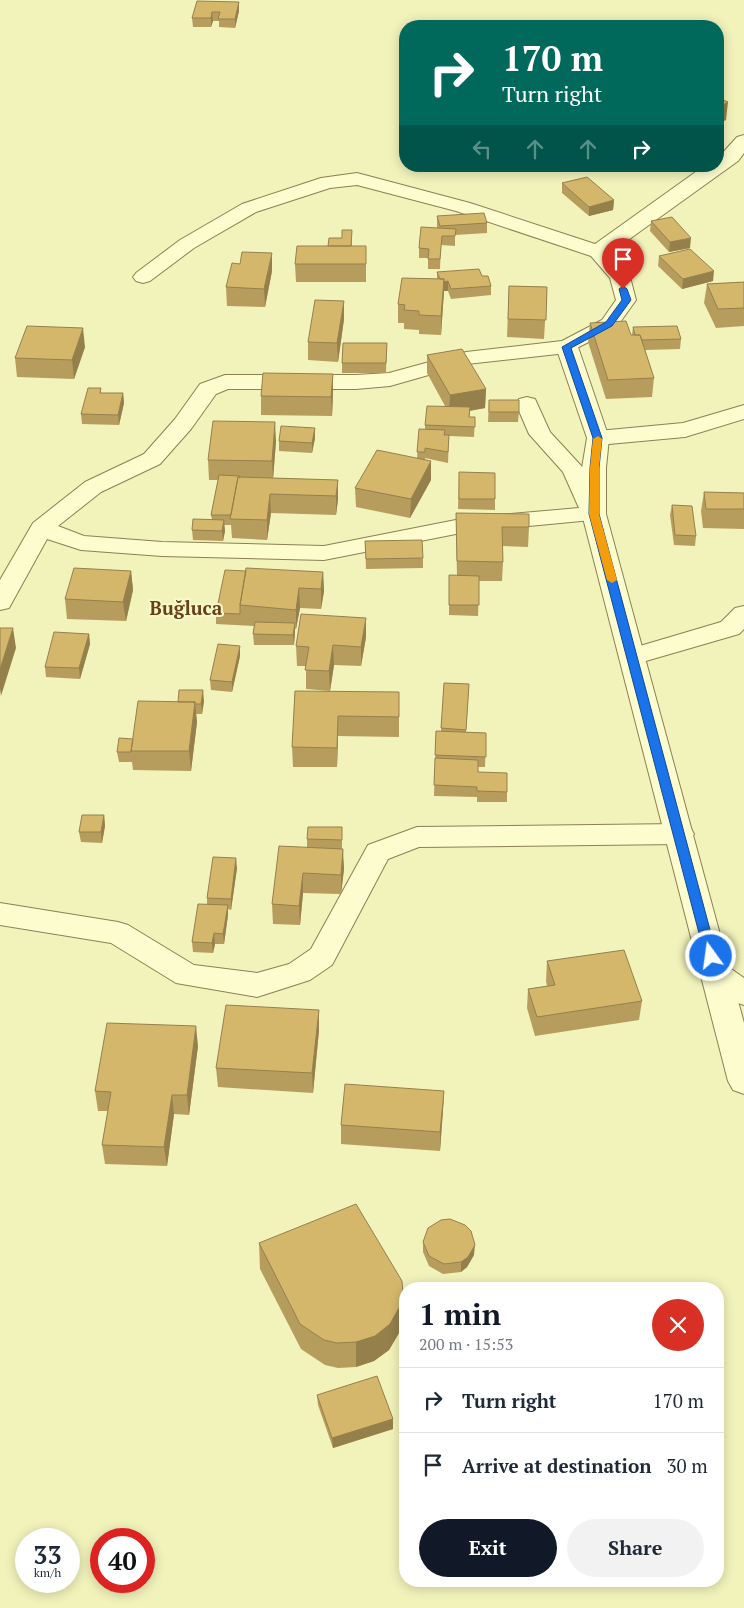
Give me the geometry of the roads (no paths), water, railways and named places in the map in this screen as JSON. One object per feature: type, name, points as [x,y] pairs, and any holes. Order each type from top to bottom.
[{"type":"street","points":[[724,162],[731,157],[744,141]]},
{"type":"street","points":[[598,252],[709,172]]},
{"type":"street","points":[[0,602],[41,528],[93,487],[152,459],[183,424],[208,389],[225,382],[356,382],[390,379],[466,358],[567,347],[609,324],[626,300],[620,277],[598,252],[462,207],[357,179],[328,182],[249,208],[187,244],[143,277]]},
{"type":"street","points":[[567,347],[598,438],[594,468],[594,514]]},
{"type":"street","points":[[527,404],[540,434],[573,470],[594,514],[744,1082]]},
{"type":"street","points":[[598,438],[685,430],[744,412]]},
{"type":"street","points":[[41,528],[80,543],[162,549],[324,554],[466,525],[594,514]]},
{"type":"street","points":[[632,658],[730,628],[744,614]]},
{"type":"street","points":[[0,914],[118,932],[187,975],[257,985],[299,972],[322,957],[378,852],[417,837],[680,834]]},
{"type":"street","points":[[716,974],[744,993]]},
{"type":"district","name":"Buğluca","points":[[186,607]]}]
